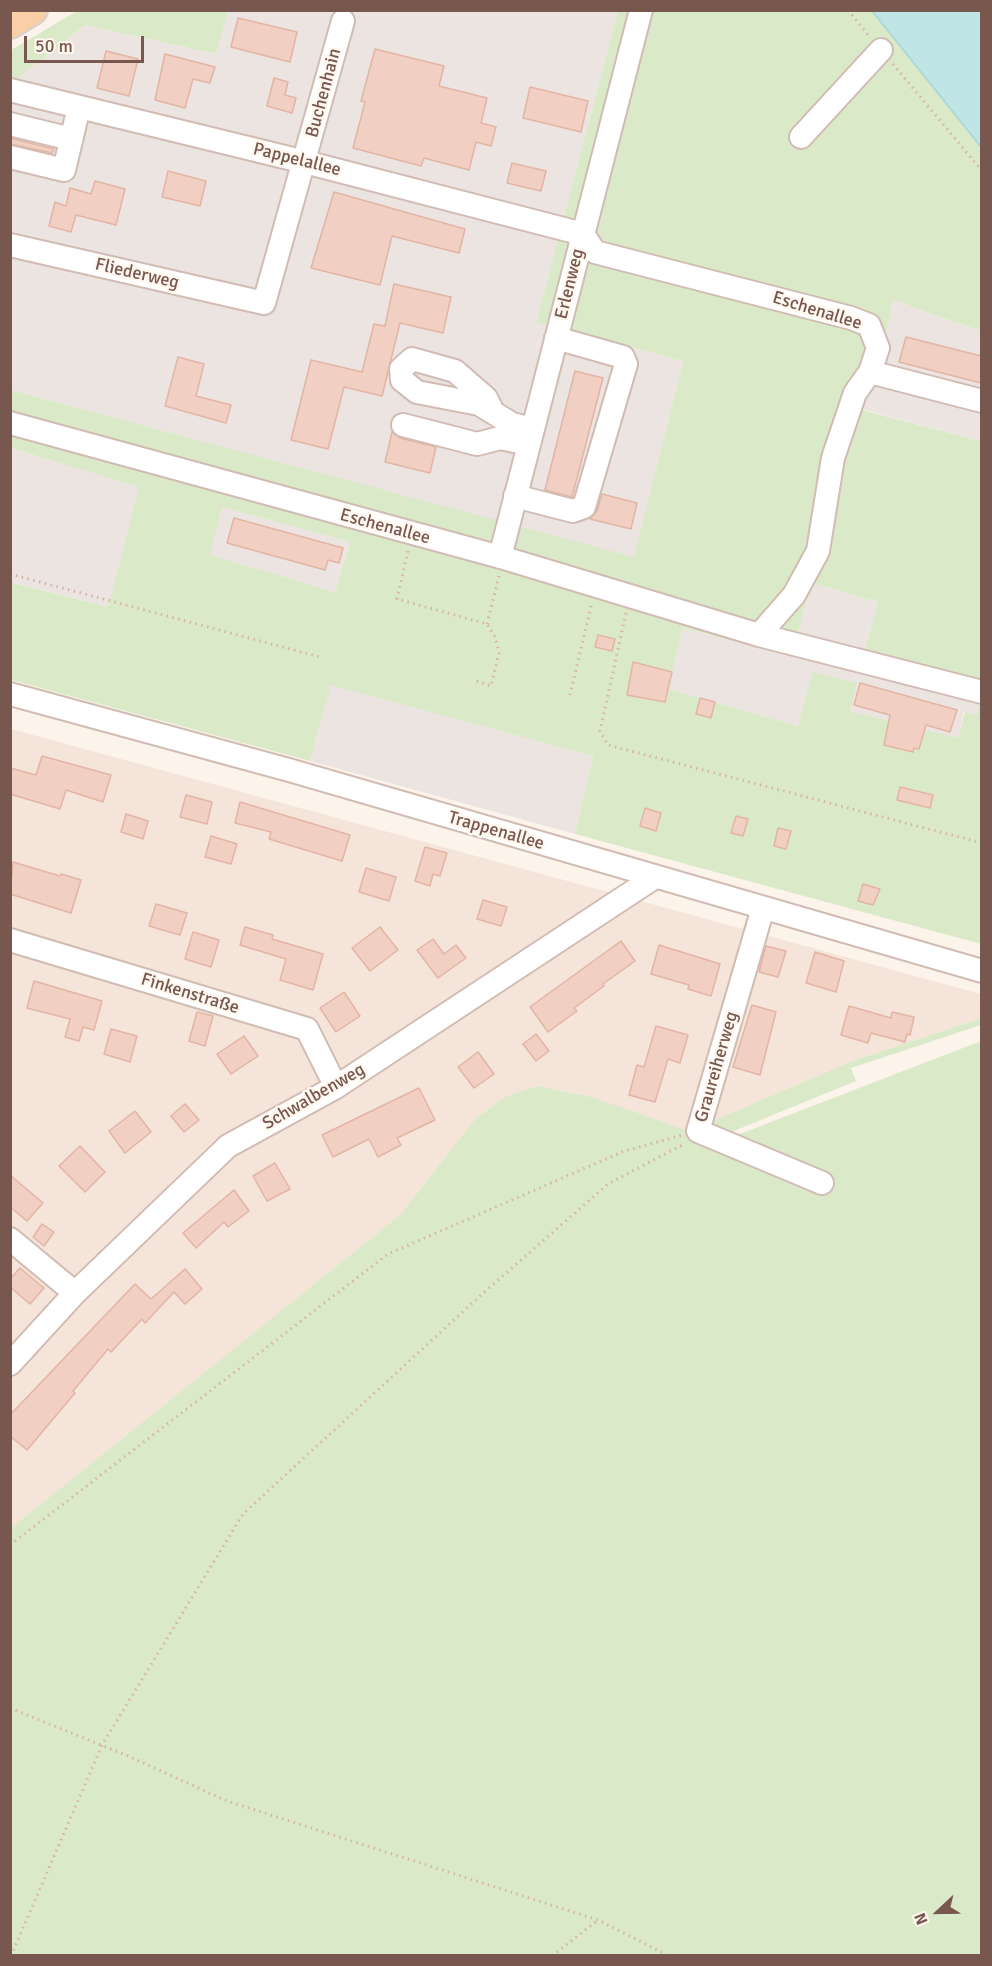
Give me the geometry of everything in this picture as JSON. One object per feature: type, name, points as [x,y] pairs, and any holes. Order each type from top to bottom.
[{"type":"main road","points":[[10,24],[33,10]]},
{"type":"street","name":"Erlenweg","points":[[502,558],[515,496],[641,10]]},
{"type":"street","name":"Buchenhain","points":[[264,303],[343,21]]},
{"type":"street","points":[[801,137],[881,50]]},
{"type":"street","name":"Pappelallee","points":[[10,90],[305,162],[583,234]]},
{"type":"street","points":[[10,157],[64,170],[79,107]]},
{"type":"street","points":[[10,124],[71,139]]},
{"type":"street","name":"Eschenallee","points":[[583,234],[595,252],[851,318],[869,325],[878,348],[870,372],[855,393],[833,458],[818,551],[794,595],[759,635]]},
{"type":"street","name":"Fliederweg","points":[[10,245],[264,303]]},
{"type":"street","points":[[515,496],[577,512],[584,507],[626,364],[623,357],[556,338]]},
{"type":"street","points":[[870,372],[981,401]]},
{"type":"street","points":[[492,410],[530,437]]},
{"type":"street","name":"Eschenallee","points":[[10,423],[502,558],[759,635],[981,692]]},
{"type":"street","points":[[403,424],[477,444],[500,438],[530,437]]},
{"type":"street","name":"Trappenallee","points":[[10,694],[289,770],[981,971]]},
{"type":"street","name":"Schwalbenweg","points":[[10,1364],[19,1336],[75,1293],[228,1146],[336,1087],[655,878]]},
{"type":"street","name":"Graureiherweg","points":[[763,908],[698,1131],[822,1184]]},
{"type":"street","name":"Finkenstraße","points":[[10,940],[307,1029],[336,1087]]},
{"type":"street","points":[[10,1239],[75,1293]]},
{"type":"path","points":[[848,10],[981,171]]},
{"type":"path","points":[[412,534],[397,600],[487,624],[495,637],[500,653],[490,686],[473,680]]},
{"type":"path","points":[[487,624],[502,558]]},
{"type":"path","points":[[10,574],[320,657]]},
{"type":"path","points":[[570,695],[595,586]]},
{"type":"path","points":[[630,596],[600,731],[608,745],[981,843]]},
{"type":"path","points":[[10,1545],[388,1254],[622,1152],[698,1131]]},
{"type":"path","points":[[10,1956],[102,1745],[243,1514],[481,1295],[608,1184],[684,1144],[698,1131]]},
{"type":"path","points":[[10,1708],[102,1745],[226,1801],[598,1920],[669,1956]]},
{"type":"path","points":[[552,1956],[598,1920]]},
{"type":"shaded area","points":[[228,11],[618,11],[536,323],[683,361],[634,558],[11,390],[11,84],[85,25],[215,54]]},
{"type":"shaded area","points":[[893,300],[981,331],[981,441],[857,408],[878,376]]},
{"type":"shaded area","points":[[10,448],[140,486],[108,607],[11,582]]},
{"type":"shaded area","points":[[222,507],[350,542],[335,592],[209,555]]},
{"type":"shaded area","points":[[812,583],[878,602],[864,652],[797,635]]},
{"type":"shaded area","points":[[683,628],[979,704],[977,715],[964,712],[958,739],[850,711],[812,672],[798,726],[668,689]]},
{"type":"shaded area","points":[[331,684],[593,756],[575,834],[310,761]]},
{"type":"shaded area","points":[[11,729],[981,994],[981,1018],[850,1062],[686,1132],[592,1097],[538,1086],[506,1096],[475,1119],[400,1215],[11,1528]]},
{"type":"green space","points":[[77,11],[228,11],[216,54],[85,25],[11,84],[11,50]]},
{"type":"green space","points":[[618,11],[872,11],[981,147],[981,331],[893,300],[878,376],[858,409],[981,441],[981,944],[575,834],[593,756],[331,685],[310,761],[11,680],[10,582],[108,607],[139,487],[11,448],[11,390],[634,557],[683,361],[536,323]],"holes":[[[222,507],[350,542],[335,592],[210,555]],[[812,583],[878,602],[864,652],[797,635]],[[683,628],[979,704],[977,715],[965,712],[958,738],[850,711],[857,683],[812,672],[798,726],[668,689]]]},
{"type":"green space","points":[[981,1018],[981,1025],[851,1068],[856,1081],[724,1135],[705,1124],[850,1062]]},
{"type":"green space","points":[[981,1041],[981,1955],[11,1956],[11,1528],[400,1215],[475,1119],[506,1096],[538,1086],[592,1097],[719,1142]]},
{"type":"water","points":[[872,11],[981,11],[981,147]]},
{"type":"building","points":[[238,18],[297,32],[290,62],[231,47]]},
{"type":"building","points":[[375,49],[444,66],[439,86],[487,98],[481,123],[496,127],[491,146],[476,142],[469,170],[424,158],[421,166],[353,148],[365,102],[361,101]]},
{"type":"building","points":[[106,51],[138,59],[129,96],[97,88]]},
{"type":"building","points":[[165,54],[215,67],[210,83],[193,79],[185,108],[155,100]]},
{"type":"building","points":[[274,78],[288,82],[285,95],[296,98],[292,113],[267,106]]},
{"type":"building","points":[[530,87],[588,101],[581,132],[523,118]]},
{"type":"building","points":[[10,138],[54,149],[52,153],[10,144]]},
{"type":"building","points":[[512,163],[546,171],[541,191],[507,183]]},
{"type":"building","points":[[168,171],[206,181],[200,206],[162,197]]},
{"type":"building","points":[[95,181],[125,189],[116,225],[76,215],[71,232],[49,226],[55,202],[66,206],[70,188],[91,194]]},
{"type":"building","points":[[334,192],[465,229],[459,253],[392,236],[380,285],[311,268]]},
{"type":"building","points":[[394,284],[451,297],[443,333],[400,323],[382,396],[344,387],[328,449],[291,440],[311,360],[362,372],[374,324],[385,326]]},
{"type":"building","points":[[906,337],[981,356],[981,383],[899,362]]},
{"type":"building","points":[[178,357],[204,364],[196,396],[231,405],[226,423],[165,406]]},
{"type":"building","points":[[575,371],[603,378],[572,497],[545,490]]},
{"type":"building","points":[[392,432],[400,438],[436,447],[430,473],[385,462]]},
{"type":"building","points":[[602,494],[637,503],[631,529],[590,519],[597,511]]},
{"type":"building","points":[[234,518],[343,548],[339,563],[328,560],[325,570],[227,543]]},
{"type":"building","points":[[598,635],[615,639],[612,651],[595,647]]},
{"type":"building","points":[[633,662],[672,672],[665,702],[627,695]]},
{"type":"building","points":[[860,683],[957,710],[950,732],[926,725],[919,749],[914,748],[913,752],[884,745],[890,715],[854,705]]},
{"type":"building","points":[[700,698],[715,702],[711,718],[696,714]]},
{"type":"building","points":[[42,756],[111,775],[103,802],[66,790],[60,809],[10,794],[10,768],[36,775]]},
{"type":"building","points":[[900,787],[933,795],[930,808],[897,800]]},
{"type":"building","points":[[186,795],[212,802],[207,824],[180,817]]},
{"type":"building","points":[[240,802],[350,835],[342,861],[269,839],[271,832],[235,823]]},
{"type":"building","points":[[645,808],[661,813],[656,831],[640,826]]},
{"type":"building","points":[[126,814],[148,821],[143,839],[121,832]]},
{"type":"building","points":[[736,816],[748,819],[743,836],[731,833]]},
{"type":"building","points":[[778,828],[791,831],[786,849],[774,846]]},
{"type":"building","points":[[211,836],[237,844],[231,864],[205,857]]},
{"type":"building","points":[[425,847],[447,853],[440,876],[433,874],[430,886],[415,881]]},
{"type":"building","points":[[13,862],[81,880],[71,913],[10,894]]},
{"type":"building","points":[[366,868],[396,877],[389,901],[359,892]]},
{"type":"building","points":[[863,884],[880,889],[873,905],[858,901]]},
{"type":"building","points":[[483,900],[507,907],[501,926],[477,919]]},
{"type":"building","points":[[156,904],[187,913],[180,935],[149,926]]},
{"type":"building","points":[[245,927],[273,935],[272,939],[323,954],[313,990],[280,980],[286,959],[240,945]]},
{"type":"building","points":[[380,927],[398,950],[370,971],[352,948]]},
{"type":"building","points":[[193,932],[219,940],[211,967],[185,959]]},
{"type":"building","points":[[433,939],[444,954],[456,945],[466,958],[438,978],[417,950]]},
{"type":"building","points":[[621,941],[635,961],[603,984],[604,986],[574,1008],[577,1011],[548,1032],[530,1007]]},
{"type":"building","points":[[659,945],[720,964],[711,996],[688,989],[689,985],[651,974]]},
{"type":"building","points":[[766,946],[786,951],[778,977],[759,972]]},
{"type":"building","points":[[815,952],[844,961],[836,992],[806,983]]},
{"type":"building","points":[[34,981],[102,1001],[94,1030],[83,1027],[79,1041],[65,1037],[70,1019],[27,1008]]},
{"type":"building","points":[[344,992],[360,1016],[336,1032],[320,1008]]},
{"type":"building","points":[[752,1005],[776,1012],[760,1075],[733,1067]]},
{"type":"building","points":[[849,1006],[891,1018],[892,1012],[914,1017],[910,1035],[907,1034],[905,1042],[871,1033],[868,1043],[841,1035]]},
{"type":"building","points":[[197,1012],[213,1016],[205,1046],[189,1041]]},
{"type":"building","points":[[656,1026],[688,1035],[680,1063],[668,1059],[655,1102],[629,1095],[637,1065],[644,1067]]},
{"type":"building","points":[[111,1029],[137,1036],[130,1062],[104,1054]]},
{"type":"building","points":[[536,1034],[549,1051],[536,1061],[523,1044]]},
{"type":"building","points":[[244,1036],[258,1056],[231,1074],[217,1054]]},
{"type":"building","points":[[478,1052],[494,1074],[474,1088],[458,1067]]},
{"type":"building","points":[[419,1088],[435,1120],[397,1138],[401,1145],[378,1157],[369,1139],[333,1157],[322,1135]]},
{"type":"building","points":[[185,1104],[199,1120],[184,1132],[171,1116]]},
{"type":"building","points":[[135,1111],[151,1132],[125,1153],[109,1131]]},
{"type":"building","points":[[80,1146],[105,1172],[85,1192],[59,1166]]},
{"type":"building","points":[[275,1163],[290,1189],[267,1201],[253,1176]]},
{"type":"building","points":[[10,1175],[43,1203],[27,1221],[10,1207]]},
{"type":"building","points":[[234,1190],[249,1211],[228,1227],[224,1222],[196,1248],[183,1233]]},
{"type":"building","points":[[42,1224],[54,1232],[44,1246],[33,1237]]},
{"type":"building","points":[[20,1268],[44,1288],[30,1304],[10,1287],[10,1279]]},
{"type":"building","points":[[185,1269],[202,1289],[185,1304],[174,1292],[145,1323],[142,1319],[111,1352],[108,1349],[27,1450],[10,1436],[10,1415],[135,1284],[151,1299]]}]
